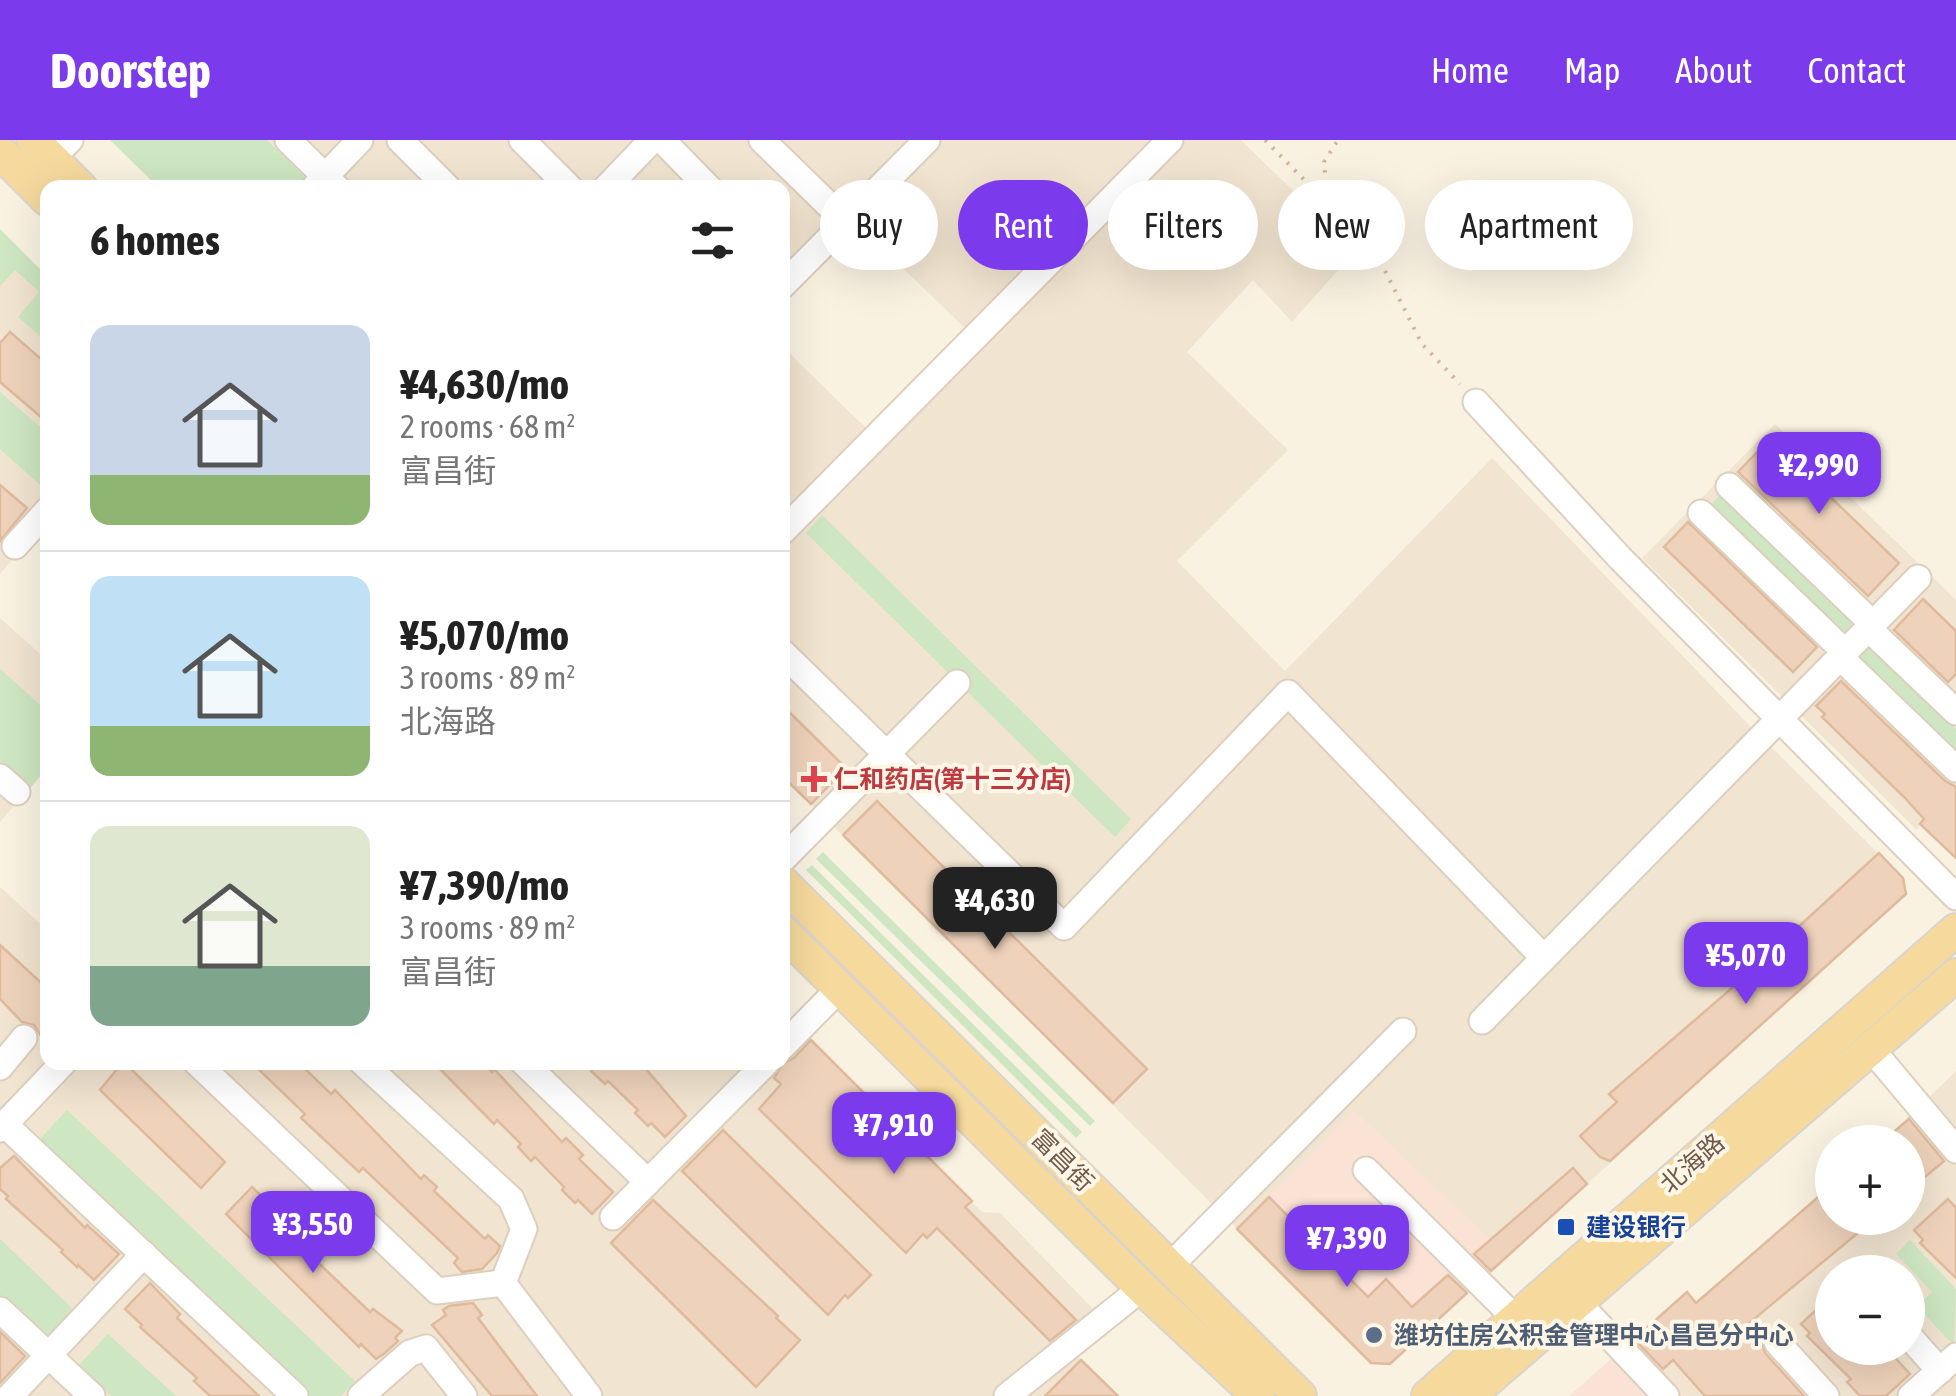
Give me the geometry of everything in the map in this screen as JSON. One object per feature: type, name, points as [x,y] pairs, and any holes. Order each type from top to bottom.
[{"type":"main road","points":[[52,146],[75,180]]},
{"type":"main road","points":[[0,152],[40,192]]},
{"type":"main road","name":"富昌街","points":[[790,890],[1300,1396]]},
{"type":"main road","name":"北海路","points":[[1428,1396],[1956,930]]},
{"type":"main road","name":"富昌街","points":[[790,939],[1142,1288],[1258,1396]]},
{"type":"main road","name":"北海路","points":[[1469,1396],[1956,975]]},
{"type":"street","points":[[288,140],[322,180]]},
{"type":"street","points":[[328,180],[360,140]]},
{"type":"street","points":[[400,140],[440,180]]},
{"type":"street","points":[[522,140],[562,180]]},
{"type":"street","points":[[762,140],[820,197]]},
{"type":"street","points":[[889,140],[908,159]]},
{"type":"street","points":[[887,180],[927,140]]},
{"type":"street","points":[[790,524],[1170,140]]},
{"type":"street","points":[[617,180],[649,142],[699,180]]},
{"type":"street","points":[[790,271],[820,245]]},
{"type":"street","points":[[1476,402],[1620,558],[1956,897]]},
{"type":"street","points":[[1730,486],[1956,712]]},
{"type":"street","points":[[1701,513],[1956,769]]},
{"type":"street","points":[[16,546],[40,519]]},
{"type":"street","points":[[1482,1021],[1918,578]]},
{"type":"street","points":[[790,660],[1064,927],[1288,694],[1544,958]]},
{"type":"street","points":[[790,852],[957,682]]},
{"type":"street","points":[[790,1039],[840,988]]},
{"type":"street","points":[[1170,1266],[1402,1031]]},
{"type":"street","points":[[0,1067],[24,1038]]},
{"type":"street","points":[[1872,1050],[1956,1150]]},
{"type":"street","points":[[56,1070],[2,1126],[295,1396]]},
{"type":"street","points":[[204,1070],[437,1290],[503,1283]]},
{"type":"street","points":[[371,1070],[511,1199],[524,1228],[503,1283]]},
{"type":"street","points":[[531,1070],[648,1182]]},
{"type":"street","points":[[613,1218],[759,1070]]},
{"type":"street","points":[[1366,1170],[1515,1318]]},
{"type":"street","points":[[10,1396],[144,1254]]},
{"type":"street","points":[[503,1283],[589,1396]]},
{"type":"street","points":[[1007,1396],[1142,1288]]},
{"type":"street","points":[[1579,1304],[1666,1396]]},
{"type":"street","points":[[0,1310],[92,1396]]},
{"type":"street","points":[[1777,1342],[1826,1396]]},
{"type":"street","points":[[1911,1396],[1948,1364],[1925,1347]]},
{"type":"street","points":[[362,1396],[410,1353],[426,1348],[464,1396]]},
{"type":"path","points":[[1265,140],[1304,180]]},
{"type":"path","points":[[1326,180],[1324,162],[1338,140]]},
{"type":"path","points":[[1385,270],[1422,344],[1476,402]]},
{"type":"shaded area","points":[[110,140],[1241,140],[1282,180],[1278,180],[1278,270],[1338,270],[1292,322],[1253,280],[1187,352],[1288,450],[1177,561],[1285,671],[1492,458],[1752,728],[1903,878],[1906,894],[1587,1184],[1572,1168],[1490,1240],[1354,1111],[1237,1229],[790,783],[790,354],[868,430],[966,329],[905,270],[938,270],[938,180],[820,180],[820,266],[790,297],[790,180],[151,180]]},
{"type":"shaded area","points":[[0,256],[40,293],[40,527],[0,574]]},
{"type":"shaded area","points":[[1775,424],[1956,600],[1956,848],[1946,849],[1920,825],[1916,829],[1642,558]]},
{"type":"shaded area","points":[[0,618],[40,654],[40,776],[0,822]]},
{"type":"shaded area","points":[[0,887],[40,924],[40,1070],[790,1070],[790,1019],[982,1212],[1000,1213],[1099,1315],[1068,1347],[1118,1396],[0,1396]]},
{"type":"shaded area","points":[[1956,1071],[1956,1396],[1686,1396],[1662,1369],[1714,1323],[1696,1303],[1815,1200],[1815,1235],[1925,1235],[1925,1125],[1900,1125]]},
{"type":"shaded area","points":[[1354,1110],[1490,1240],[1477,1252],[1492,1271],[1390,1364],[1371,1363],[1237,1229]]},
{"type":"shaded area","points":[[1687,1292],[1714,1323],[1662,1369],[1686,1396],[1569,1396]]},
{"type":"green space","points":[[110,140],[267,140],[308,180],[151,180]]},
{"type":"green space","points":[[0,229],[40,269],[40,336],[18,317],[39,292],[15,270],[0,286]]},
{"type":"green space","points":[[0,392],[40,427],[40,485],[0,449]]},
{"type":"green space","points":[[1723,492],[1857,623],[1842,638],[1709,507]]},
{"type":"green space","points":[[822,515],[1131,819],[1115,837],[806,533]]},
{"type":"green space","points":[[1867,644],[1956,729],[1956,758],[1854,658]]},
{"type":"green space","points":[[0,669],[40,705],[40,776],[27,792],[0,767]]},
{"type":"green space","points":[[823,852],[1095,1121],[1090,1126],[816,859]]},
{"type":"green space","points":[[812,865],[1082,1132],[1076,1138],[806,870]]},
{"type":"green space","points":[[67,1110],[355,1381],[341,1396],[308,1396],[37,1142]]},
{"type":"green space","points":[[0,1239],[76,1312],[47,1343],[0,1299]]},
{"type":"green space","points":[[1910,1240],[1924,1255],[1897,1255]]},
{"type":"green space","points":[[1925,1256],[1956,1289],[1954,1346],[1925,1315],[1925,1299],[1932,1292],[1925,1285]]},
{"type":"green space","points":[[108,1334],[176,1396],[111,1396],[79,1365]]},
{"type":"building","points":[[10,332],[40,358],[40,416],[0,382],[0,343]]},
{"type":"building","points":[[1770,439],[1899,563],[1868,596],[1738,472]]},
{"type":"building","points":[[0,485],[27,508],[0,541]]},
{"type":"building","points":[[1688,522],[1817,647],[1793,672],[1664,547]]},
{"type":"building","points":[[1923,599],[1956,631],[1956,674],[1948,682],[1894,630]]},
{"type":"building","points":[[1841,681],[1945,781],[1956,787],[1956,858],[1920,824],[1924,819],[1905,798],[1822,717],[1825,714],[1816,706]]},
{"type":"building","points":[[790,713],[846,768],[811,804],[790,784]]},
{"type":"building","points":[[877,801],[1147,1069],[1113,1103],[843,835]]},
{"type":"building","points":[[1879,853],[1903,878],[1906,894],[1610,1161],[1600,1157],[1580,1136],[1617,1102],[1609,1094]]},
{"type":"building","points":[[0,945],[40,982],[40,1034],[0,999]]},
{"type":"building","points":[[811,1040],[972,1201],[965,1207],[1076,1320],[1050,1341],[937,1228],[927,1238],[923,1234],[906,1253],[759,1109],[781,1084],[774,1078],[779,1070],[790,1070],[790,1060]]},
{"type":"building","points":[[116,1070],[132,1070],[225,1162],[201,1188],[100,1090]]},
{"type":"building","points":[[259,1070],[306,1070],[331,1094],[335,1090],[421,1179],[424,1175],[437,1187],[434,1191],[485,1239],[488,1235],[500,1246],[497,1253],[482,1269],[462,1272],[454,1263],[458,1258],[363,1168],[359,1172],[301,1118],[305,1114]]},
{"type":"building","points":[[441,1070],[495,1070],[562,1142],[566,1138],[583,1155],[579,1159],[613,1192],[592,1214],[562,1190],[564,1187],[535,1157],[531,1161],[518,1147],[521,1144],[497,1120],[494,1124]]},
{"type":"building","points":[[647,1070],[686,1116],[665,1137],[651,1123],[648,1126],[635,1113],[638,1110],[608,1081],[605,1084],[591,1071]]},
{"type":"building","points":[[723,1130],[871,1275],[848,1298],[845,1295],[828,1315],[682,1171]]},
{"type":"building","points":[[1925,1138],[1944,1161],[1925,1177]]},
{"type":"building","points":[[14,1156],[85,1228],[87,1225],[119,1254],[94,1280],[6,1199],[8,1196],[0,1189],[0,1168]]},
{"type":"building","points":[[1573,1168],[1587,1184],[1491,1271],[1474,1254]]},
{"type":"building","points":[[252,1187],[269,1203],[267,1206],[281,1220],[278,1223],[330,1274],[370,1312],[373,1309],[402,1331],[385,1353],[376,1359],[361,1344],[359,1347],[226,1214]]},
{"type":"building","points":[[1269,1197],[1368,1297],[1386,1279],[1412,1307],[1448,1275],[1467,1293],[1390,1364],[1371,1363],[1237,1229]]},
{"type":"building","points":[[1948,1199],[1956,1208],[1956,1278],[1920,1243],[1923,1240],[1918,1235],[1925,1235],[1925,1220]]},
{"type":"building","points":[[653,1200],[800,1340],[756,1387],[611,1243]]},
{"type":"building","points":[[1815,1200],[1815,1235],[1855,1235],[1831,1255],[1815,1255],[1815,1269],[1748,1324],[1761,1338],[1765,1353],[1804,1396],[1705,1396],[1673,1360],[1663,1369],[1634,1339],[1687,1292],[1696,1303]]},
{"type":"building","points":[[150,1283],[180,1314],[177,1318],[259,1396],[210,1396],[194,1381],[197,1378],[140,1327],[125,1309]]},
{"type":"building","points":[[473,1303],[482,1315],[478,1318],[537,1396],[492,1396],[432,1325],[446,1315],[443,1310],[449,1306]]},
{"type":"building","points":[[1815,1311],[1815,1344],[1807,1336],[1810,1333],[1801,1324]]},
{"type":"building","points":[[0,1332],[25,1356],[0,1383]]},
{"type":"building","points":[[1081,1360],[1118,1396],[1045,1396]]},
{"type":"building","points":[[1837,1365],[1902,1365],[1910,1374],[1886,1396],[1860,1396],[1847,1382],[1851,1379]]},
{"type":"place","name":"仁和药店(第十三分店)","points":[[814,779]]},
{"type":"place","name":"建设银行","points":[[1566,1227]]},
{"type":"place","name":"潍坊住房公积金管理中心昌邑分中心","points":[[1374,1335]]}]
